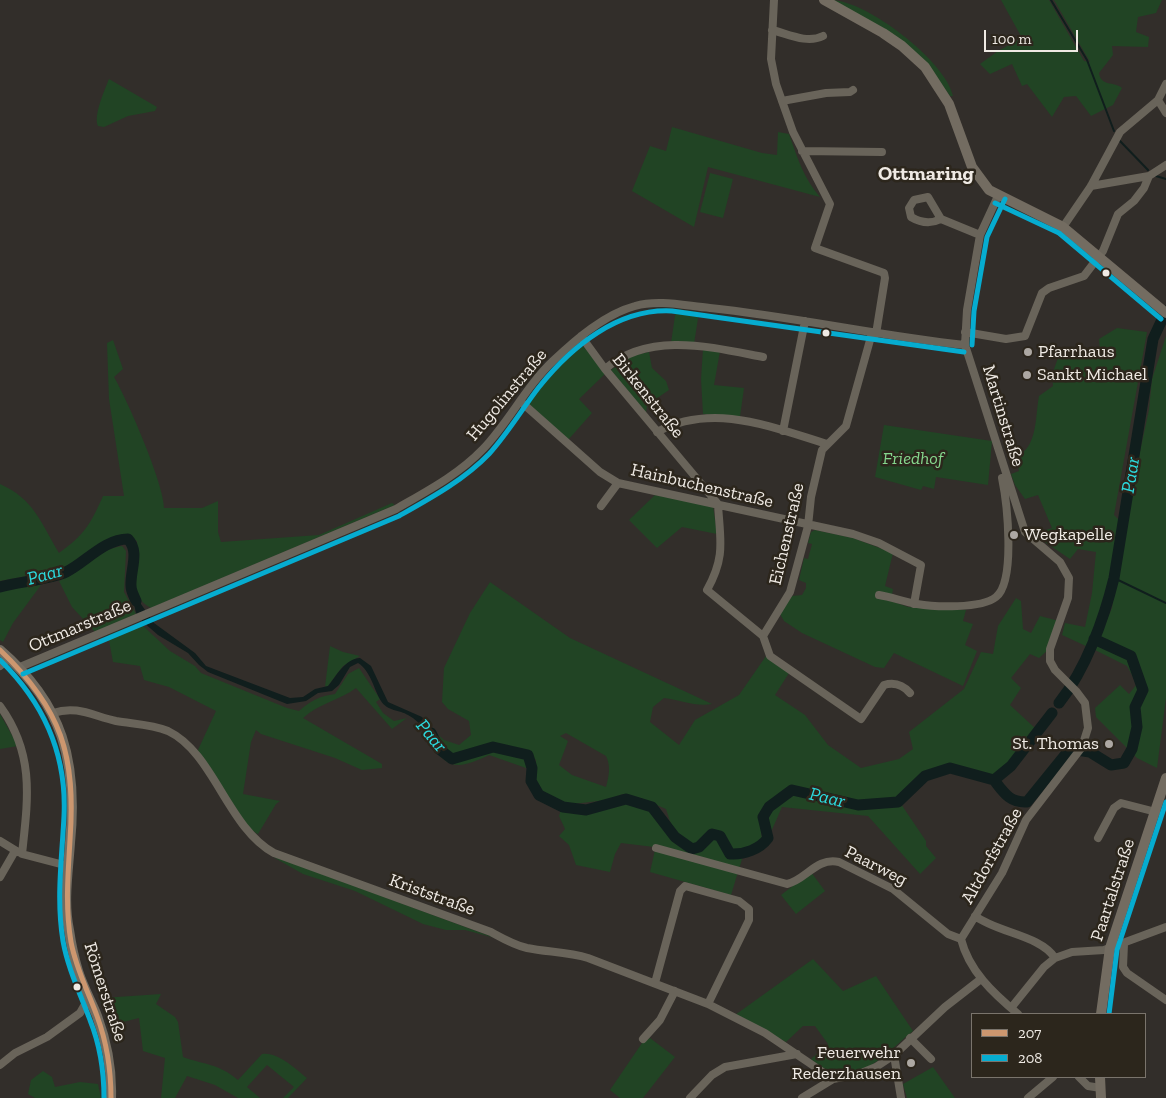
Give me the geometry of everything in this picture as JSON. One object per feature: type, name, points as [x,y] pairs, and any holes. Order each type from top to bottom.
[{"type":"main road","points":[[824,0],[883,33],[902,46],[925,67],[949,104],[972,167],[982,183],[998,196],[1063,227],[1166,313]]},
{"type":"main road","name":"Römerstraße","points":[[0,650],[35,685],[53,712],[60,726],[70,766],[73,800],[66,916],[78,972],[105,1041],[110,1064],[111,1098]]},
{"type":"main road","name":"Paartalstraße","points":[[1101,1013],[1110,948],[1166,778]]},
{"type":"main road","points":[[1100,1078],[1101,1093]]},
{"type":"street","points":[[774,0],[771,59],[782,100],[802,151],[882,152]]},
{"type":"street","points":[[772,30],[806,39],[817,39],[823,36]]},
{"type":"street","points":[[1063,227],[1091,186],[1120,132],[1158,100],[1166,84]]},
{"type":"street","points":[[782,100],[826,93],[850,92],[853,90]]},
{"type":"street","points":[[1158,100],[1166,113]]},
{"type":"street","name":"Eichenstraße","points":[[763,636],[790,592],[808,526],[819,462],[827,444],[846,426],[874,334],[885,278],[884,272],[815,248],[830,204],[802,151]]},
{"type":"street","points":[[1091,186],[1149,176],[1166,165]]},
{"type":"street","points":[[966,332],[1006,339],[1025,336],[1042,293],[1049,288],[1084,276],[1099,256],[1118,214],[1134,201],[1144,188],[1149,176]]},
{"type":"street","name":"Martinstraße","points":[[998,196],[980,235],[965,345],[1013,500]]},
{"type":"street","points":[[941,220],[980,235]]},
{"type":"street","name":"Hugolinstraße","points":[[152,612],[396,509],[442,483],[484,448],[553,361],[581,336],[623,310],[644,304],[676,304],[805,321],[874,334],[965,345]]},
{"type":"street","points":[[783,431],[805,321]]},
{"type":"street","name":"Birkenstraße","points":[[581,336],[605,369],[718,504]]},
{"type":"street","points":[[605,369],[616,360],[633,351],[654,347],[700,346],[763,357]]},
{"type":"street","name":"Hainbuchenstraße","points":[[520,401],[600,472],[618,483],[718,504],[808,526],[844,532],[870,540],[921,565],[914,604]]},
{"type":"street","points":[[658,432],[691,418],[712,416],[783,431],[827,444]]},
{"type":"street","points":[[879,595],[914,604],[975,605],[986,602],[1000,593],[1005,576],[1009,515],[1001,458]]},
{"type":"street","name":"Hainbuchenstraße","points":[[601,506],[618,483]]},
{"type":"street","name":"Altdorfstraße","points":[[960,939],[1002,873],[1026,820],[1076,756],[1082,747],[1088,728],[1088,712],[1076,690],[1055,670],[1050,661],[1050,649],[1068,598],[1069,578],[1060,562],[1025,532],[1013,500]]},
{"type":"street","points":[[718,504],[721,531],[719,564],[707,590],[763,636],[770,656],[861,719],[884,685],[891,683],[905,687],[910,693]]},
{"type":"street","name":"Ottmarstraße","points":[[20,668],[152,612]]},
{"type":"street","points":[[0,666],[9,658]]},
{"type":"street","points":[[0,706],[18,734],[25,760],[28,800],[18,853],[0,877]]},
{"type":"street","name":"Kriststraße","points":[[53,712],[67,709],[83,710],[116,721],[153,726],[178,737],[196,754],[252,834],[274,853],[491,932],[527,948],[570,952],[708,1004],[765,1033],[833,1079]]},
{"type":"street","points":[[1098,838],[1114,808],[1121,803],[1156,812]]},
{"type":"street","points":[[0,841],[18,853],[68,866]]},
{"type":"street","name":"Paarweg","points":[[656,848],[787,884],[792,883],[820,863],[832,860],[839,862],[893,889],[948,934],[960,939]]},
{"type":"street","points":[[655,983],[680,891],[685,886],[739,901],[749,909],[749,920],[708,1004]]},
{"type":"street","points":[[975,916],[996,929],[1039,944],[1051,952],[1055,958]]},
{"type":"street","points":[[1011,1008],[1044,967],[1055,958],[1064,954],[1110,948],[1166,927]]},
{"type":"street","points":[[960,939],[964,954],[981,979],[1017,1013]]},
{"type":"street","points":[[1124,944],[1123,967],[1127,973],[1166,1000]]},
{"type":"street","points":[[802,1098],[833,1079],[859,1074],[876,1067],[894,1055],[910,1038],[981,979]]},
{"type":"street","points":[[643,1039],[660,1020],[675,991]]},
{"type":"street","points":[[0,1063],[15,1052],[47,1037],[80,1013],[84,1006],[91,1003]]},
{"type":"street","points":[[910,1038],[931,1059]]},
{"type":"street","points":[[690,1098],[712,1075],[725,1067],[797,1054]]},
{"type":"street","points":[[894,1055],[901,1098]]},
{"type":"street","points":[[1028,1098],[1052,1078]]},
{"type":"street","points":[[1080,1078],[1088,1086],[1101,1093]]},
{"type":"green space","points":[[831,0],[864,10],[902,35],[921,50],[936,66],[947,82],[953,96],[950,96],[934,73]]},
{"type":"green space","points":[[1001,0],[1049,0],[1084,61],[1090,62],[1054,0],[1162,0],[1156,13],[1138,17],[1136,32],[1149,37],[1148,47],[1112,46],[1113,55],[1099,73],[1105,82],[1122,88],[1113,105],[1091,116],[1076,96],[1064,97],[1052,117],[1027,84],[1022,86],[1012,64],[990,74],[980,64],[998,51],[1022,38]]},
{"type":"green space","points":[[109,79],[157,107],[155,111],[128,116],[104,127],[98,126],[98,109]]},
{"type":"green space","points":[[672,127],[762,153],[777,155],[778,132],[789,134],[805,175],[820,197],[708,167],[694,227],[632,191],[650,146],[666,151]]},
{"type":"green space","points":[[710,173],[733,179],[723,218],[700,212]]},
{"type":"green space","points":[[676,309],[699,312],[694,344],[671,343]]},
{"type":"green space","points":[[1117,328],[1147,332],[1114,515],[1122,523],[1108,603],[1088,647],[1062,635],[1065,623],[1085,627],[1092,593],[1096,552],[1078,549],[1070,559],[1033,534],[1052,528],[1038,495],[1025,499],[1015,485],[1011,474],[1019,471],[1016,457],[1023,452],[1032,439],[1039,396],[1053,386],[1052,375],[1059,355],[1100,351],[1099,339]]},
{"type":"green space","points":[[1166,336],[1166,698],[1157,768],[1137,758],[1096,717],[1095,708],[1120,685],[1129,694],[1137,684],[1127,666],[1093,649],[1112,608],[1129,502],[1149,410],[1152,379]]},
{"type":"green space","points":[[113,340],[123,369],[114,377],[136,422],[152,462],[164,508],[202,508],[218,501],[218,532],[221,542],[319,535],[392,503],[395,505],[151,608],[143,602],[135,587],[137,541],[126,538],[108,542],[64,568],[0,581],[0,484],[21,497],[36,513],[59,553],[86,528],[103,496],[124,496],[109,399],[107,343]]},
{"type":"green space","points":[[578,345],[584,347],[606,373],[579,399],[592,413],[568,440],[529,404],[529,400],[558,363]]},
{"type":"green space","points":[[703,349],[720,351],[714,385],[744,388],[740,417],[703,414],[701,379]]},
{"type":"green space","points":[[649,352],[652,368],[666,381],[669,390],[647,405],[646,413],[611,370],[631,356]]},
{"type":"green space","name":"Friedhof","points":[[884,425],[992,441],[988,485],[936,477],[934,489],[923,486],[921,490],[875,477]]},
{"type":"green space","points":[[655,495],[713,506],[717,534],[682,527],[657,548],[629,520]]},
{"type":"green space","points":[[815,530],[853,538],[893,553],[885,586],[893,589],[891,601],[908,607],[966,610],[963,621],[973,624],[965,645],[977,651],[963,686],[894,653],[884,668],[875,667],[802,633],[784,621],[780,614],[792,596],[802,595],[806,588],[806,583],[799,580],[804,558],[808,559],[812,544],[808,543],[811,532]]},
{"type":"green space","points":[[122,546],[126,551],[124,592],[136,614],[96,633],[72,607],[59,581],[75,573],[104,552]]},
{"type":"green space","points":[[490,582],[570,638],[712,704],[694,704],[664,698],[653,707],[650,722],[679,745],[695,720],[739,695],[766,656],[789,673],[775,695],[805,715],[828,745],[861,768],[899,759],[913,749],[909,732],[964,689],[981,652],[993,654],[998,626],[1016,598],[1021,601],[1023,629],[1031,633],[1040,616],[1059,621],[1048,650],[1039,658],[1030,654],[1011,678],[1021,688],[1010,705],[1036,729],[997,776],[947,766],[925,773],[894,803],[901,804],[926,841],[926,846],[936,858],[920,874],[868,816],[782,807],[771,832],[766,818],[772,807],[767,804],[759,814],[762,840],[751,847],[733,852],[722,832],[717,830],[712,830],[692,845],[673,830],[666,809],[643,799],[623,794],[607,800],[564,805],[540,792],[535,783],[536,759],[526,768],[489,755],[474,762],[459,765],[446,761],[440,756],[435,747],[441,746],[433,730],[444,740],[459,745],[471,735],[469,721],[448,709],[442,702],[444,668],[470,613]],"holes":[[[566,733],[606,756],[609,764],[606,787],[572,775],[559,765],[568,741],[560,736]]]},
{"type":"green space","points":[[41,585],[13,623],[3,642],[0,640],[0,589]]},
{"type":"green space","points":[[140,623],[170,651],[195,666],[201,673],[287,708],[299,711],[316,699],[335,694],[348,674],[359,668],[380,699],[376,702],[383,713],[394,721],[407,718],[392,729],[356,688],[315,709],[303,718],[382,764],[382,768],[362,770],[335,758],[261,734],[256,730],[251,742],[243,794],[280,801],[276,804],[258,834],[244,821],[235,809],[197,752],[216,711],[169,687],[144,680],[140,666],[113,662],[108,635]]},
{"type":"green space","points":[[330,646],[343,652],[360,656],[343,666],[328,686],[325,687]]},
{"type":"green space","points":[[0,714],[18,746],[0,749]]},
{"type":"green space","points":[[624,802],[650,811],[659,819],[667,833],[689,849],[698,849],[713,837],[720,840],[728,853],[734,856],[743,856],[739,869],[654,847],[621,843],[615,854],[610,872],[576,865],[569,845],[559,836],[565,829],[559,816],[561,810],[585,812]]},
{"type":"green space","points":[[655,850],[738,872],[731,895],[650,872]]},
{"type":"green space","points":[[273,857],[495,938],[465,930],[446,930],[423,924],[355,891],[303,874]]},
{"type":"green space","points":[[811,872],[825,891],[796,914],[781,895]]},
{"type":"green space","points":[[813,959],[843,991],[876,976],[913,1031],[876,1062],[855,1073],[843,1074],[828,1071],[811,1059],[828,1044],[815,1026],[803,1026],[786,1042],[735,1015]]},
{"type":"green space","points":[[161,994],[156,1004],[175,1017],[178,1022],[183,1057],[218,1068],[238,1080],[262,1054],[274,1055],[307,1078],[288,1098],[283,1098],[294,1087],[267,1065],[247,1087],[260,1098],[238,1098],[215,1085],[187,1076],[175,1098],[161,1098],[165,1058],[143,1051],[139,1018],[111,1025],[101,1002],[102,998]]},
{"type":"green space","points":[[650,1038],[675,1057],[643,1098],[620,1098],[610,1090],[642,1043]]},
{"type":"green space","points":[[933,1067],[955,1098],[907,1098],[903,1084]]},
{"type":"green space","points":[[43,1071],[52,1077],[55,1087],[80,1082],[98,1084],[101,1098],[35,1098],[28,1094],[31,1080]]},
{"type":"water","points":[[130,588],[154,623],[195,653],[206,666],[290,698],[303,697],[315,689],[328,686],[346,664],[360,658],[371,666],[388,702],[422,717],[433,730],[441,746],[435,747],[424,729],[413,718],[405,713],[390,709],[384,704],[366,671],[358,663],[350,667],[339,685],[332,691],[318,693],[306,701],[287,704],[208,672],[188,653],[158,635],[143,622],[136,613]]},
{"type":"waterway","points":[[1051,0],[1087,60],[1114,131]]},
{"type":"waterway","points":[[1120,141],[1148,170]]},
{"type":"waterway","points":[[1156,176],[1166,179]]},
{"type":"waterway","name":"Paar","points":[[1059,703],[1069,690],[1086,659],[1110,594],[1153,339],[1166,311]]},
{"type":"waterway","name":"Paar","points":[[0,587],[43,579],[66,572],[103,547],[119,540],[128,539],[132,544],[134,555],[131,586],[136,601]]},
{"type":"waterway","points":[[1114,578],[1166,603]]},
{"type":"waterway","name":"Paar","points":[[994,780],[1004,793],[1012,799],[1027,802],[1070,749],[1090,752],[1111,765],[1124,763],[1132,749],[1137,727],[1135,707],[1143,690],[1131,656],[1094,639]]},
{"type":"waterway","name":"Paar","points":[[431,733],[439,749],[452,759],[493,747],[528,755],[532,768],[531,781],[539,795],[563,807],[586,810],[626,799],[652,807],[675,837],[692,849],[699,847],[712,834],[720,836],[730,854],[735,854],[746,852],[765,842],[768,838],[763,817],[769,807],[792,790],[858,805],[898,802],[925,776],[950,768],[994,780],[1011,766],[1052,713]]},
{"type":"transit line","name":"208","points":[[972,345],[974,311],[987,237],[1005,199]]},
{"type":"transit line","name":"208","points":[[995,203],[1059,233],[1161,319]]},
{"type":"transit line","name":"208","points":[[23,674],[399,516],[447,488],[489,454],[539,387],[566,358],[597,333],[633,316],[652,312],[672,311],[964,352]]},
{"type":"transit line","name":"207","points":[[0,650],[38,693],[51,714],[67,759],[71,810],[68,891],[69,929],[82,980],[97,1016],[106,1046],[111,1098]]},
{"type":"transit line","name":"208","points":[[0,660],[29,694],[50,731],[57,751],[64,793],[60,894],[63,941],[71,971],[99,1049],[104,1098]]},
{"type":"transit line","name":"208","points":[[1109,1013],[1117,950],[1166,802]]},
{"type":"place","name":"Pfarrhaus","points":[[1028,352]]},
{"type":"place","name":"Sankt Michael","points":[[1027,375]]},
{"type":"place","name":"Wegkapelle","points":[[1014,535]]},
{"type":"place","name":"St. Thomas","points":[[1109,744]]},
{"type":"place","name":"Feuerwehr Rederzhausen","points":[[911,1063]]},
{"type":"district","name":"Ottmaring","points":[[926,174]]}]
